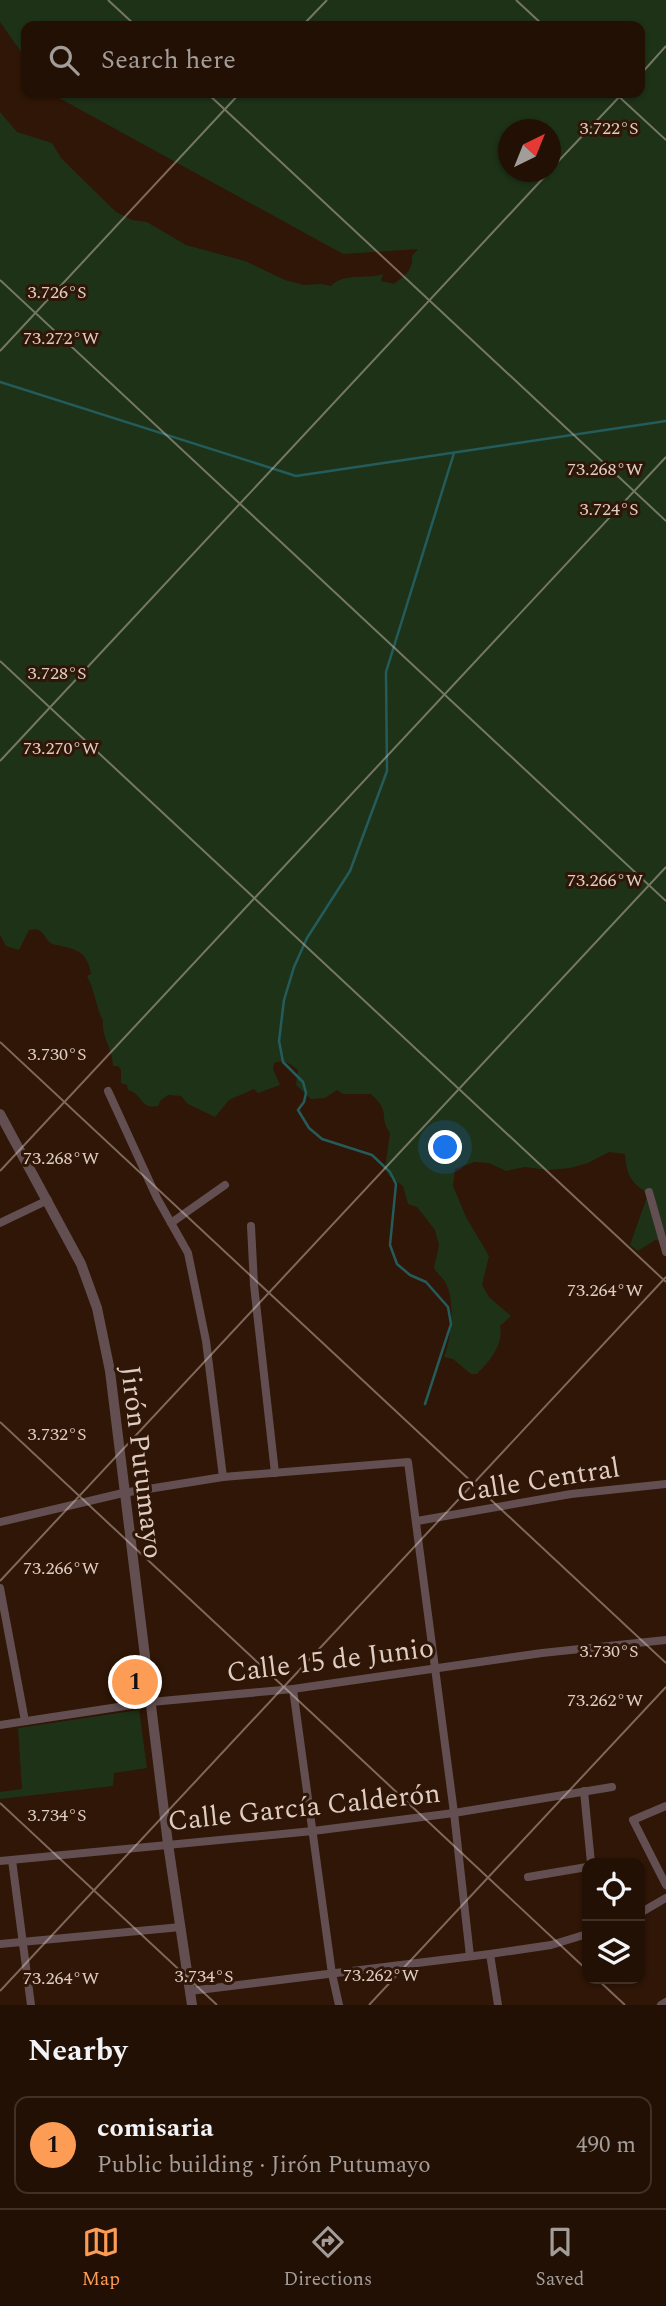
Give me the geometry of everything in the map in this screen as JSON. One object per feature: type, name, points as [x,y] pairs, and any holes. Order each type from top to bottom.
[{"type":"street","points":[[108,1091],[157,1198],[188,1253],[206,1341],[223,1477]]},
{"type":"street","name":"Jirón Putumayo","points":[[0,1114],[81,1264],[97,1308],[110,1371],[168,1844],[192,2005]]},
{"type":"street","points":[[172,1223],[225,1185]]},
{"type":"street","points":[[649,1192],[666,1252]]},
{"type":"street","points":[[0,1223],[48,1200]]},
{"type":"street","points":[[251,1226],[254,1285],[275,1474]]},
{"type":"street","points":[[0,1522],[124,1493],[223,1477],[408,1462],[470,1956]]},
{"type":"street","name":"Calle Central","points":[[417,1521],[571,1494],[666,1484]]},
{"type":"street","points":[[0,1592],[25,1721]]},
{"type":"street","name":"Calle 15 de Junio","points":[[0,1724],[150,1702],[293,1689],[542,1653],[666,1640]]},
{"type":"street","points":[[293,1689],[332,1974],[339,2005]]},
{"type":"street","name":"Calle García Calderón","points":[[0,1861],[313,1831],[454,1813],[612,1787]]},
{"type":"street","points":[[584,1791],[591,1858]]},
{"type":"street","points":[[666,1806],[633,1820],[666,1885]]},
{"type":"street","points":[[12,1860],[31,2005]]},
{"type":"street","points":[[528,1877],[582,1868]]},
{"type":"street","points":[[645,1910],[666,1898]]},
{"type":"street","points":[[0,1944],[181,1927]]},
{"type":"street","points":[[190,1991],[490,1954],[551,1945],[582,1936]]},
{"type":"street","points":[[490,1954],[498,2005]]},
{"type":"street","points":[[661,2005],[666,2003]]},
{"type":"green space","points":[[0,0],[666,0],[666,1242],[655,1240],[638,1251],[630,1245],[648,1194],[630,1177],[625,1154],[609,1152],[588,1163],[548,1170],[525,1167],[506,1171],[489,1163],[475,1162],[455,1169],[453,1186],[466,1217],[489,1256],[482,1285],[489,1297],[511,1316],[500,1326],[500,1340],[491,1359],[477,1374],[471,1374],[453,1359],[444,1357],[449,1341],[451,1302],[446,1283],[434,1268],[439,1245],[435,1230],[417,1207],[408,1204],[403,1186],[389,1176],[385,1168],[390,1133],[383,1110],[371,1094],[343,1094],[337,1090],[325,1098],[311,1099],[296,1085],[298,1070],[281,1061],[274,1063],[273,1069],[280,1085],[258,1093],[254,1089],[229,1100],[215,1117],[188,1104],[181,1096],[168,1095],[158,1106],[148,1106],[128,1090],[127,1085],[121,1083],[121,1070],[118,1066],[113,1066],[103,1021],[87,976],[91,974],[89,966],[83,955],[73,949],[52,944],[34,929],[29,930],[19,950],[6,946],[0,935],[0,112],[17,132],[52,143],[61,158],[116,212],[132,220],[147,222],[186,245],[245,261],[285,280],[304,285],[331,286],[342,279],[383,274],[381,281],[394,284],[407,272],[412,256],[418,249],[343,254],[59,98],[645,98],[645,21],[21,21],[21,52],[0,22]]},
{"type":"green space","points":[[139,1710],[147,1768],[114,1773],[113,1786],[0,1799],[0,1792],[22,1789],[18,1728]]},
{"type":"waterway","points":[[0,382],[296,476],[666,421]]},
{"type":"waterway","points":[[425,1404],[451,1324],[448,1307],[426,1282],[410,1275],[397,1264],[390,1245],[396,1184],[390,1172],[372,1155],[322,1139],[309,1128],[298,1110],[306,1093],[303,1082],[283,1062],[279,1041],[284,1000],[294,967],[307,938],[350,871],[387,771],[386,672],[454,453]]},
{"type":"place","name":"comisaria","points":[[135,1682]]}]
